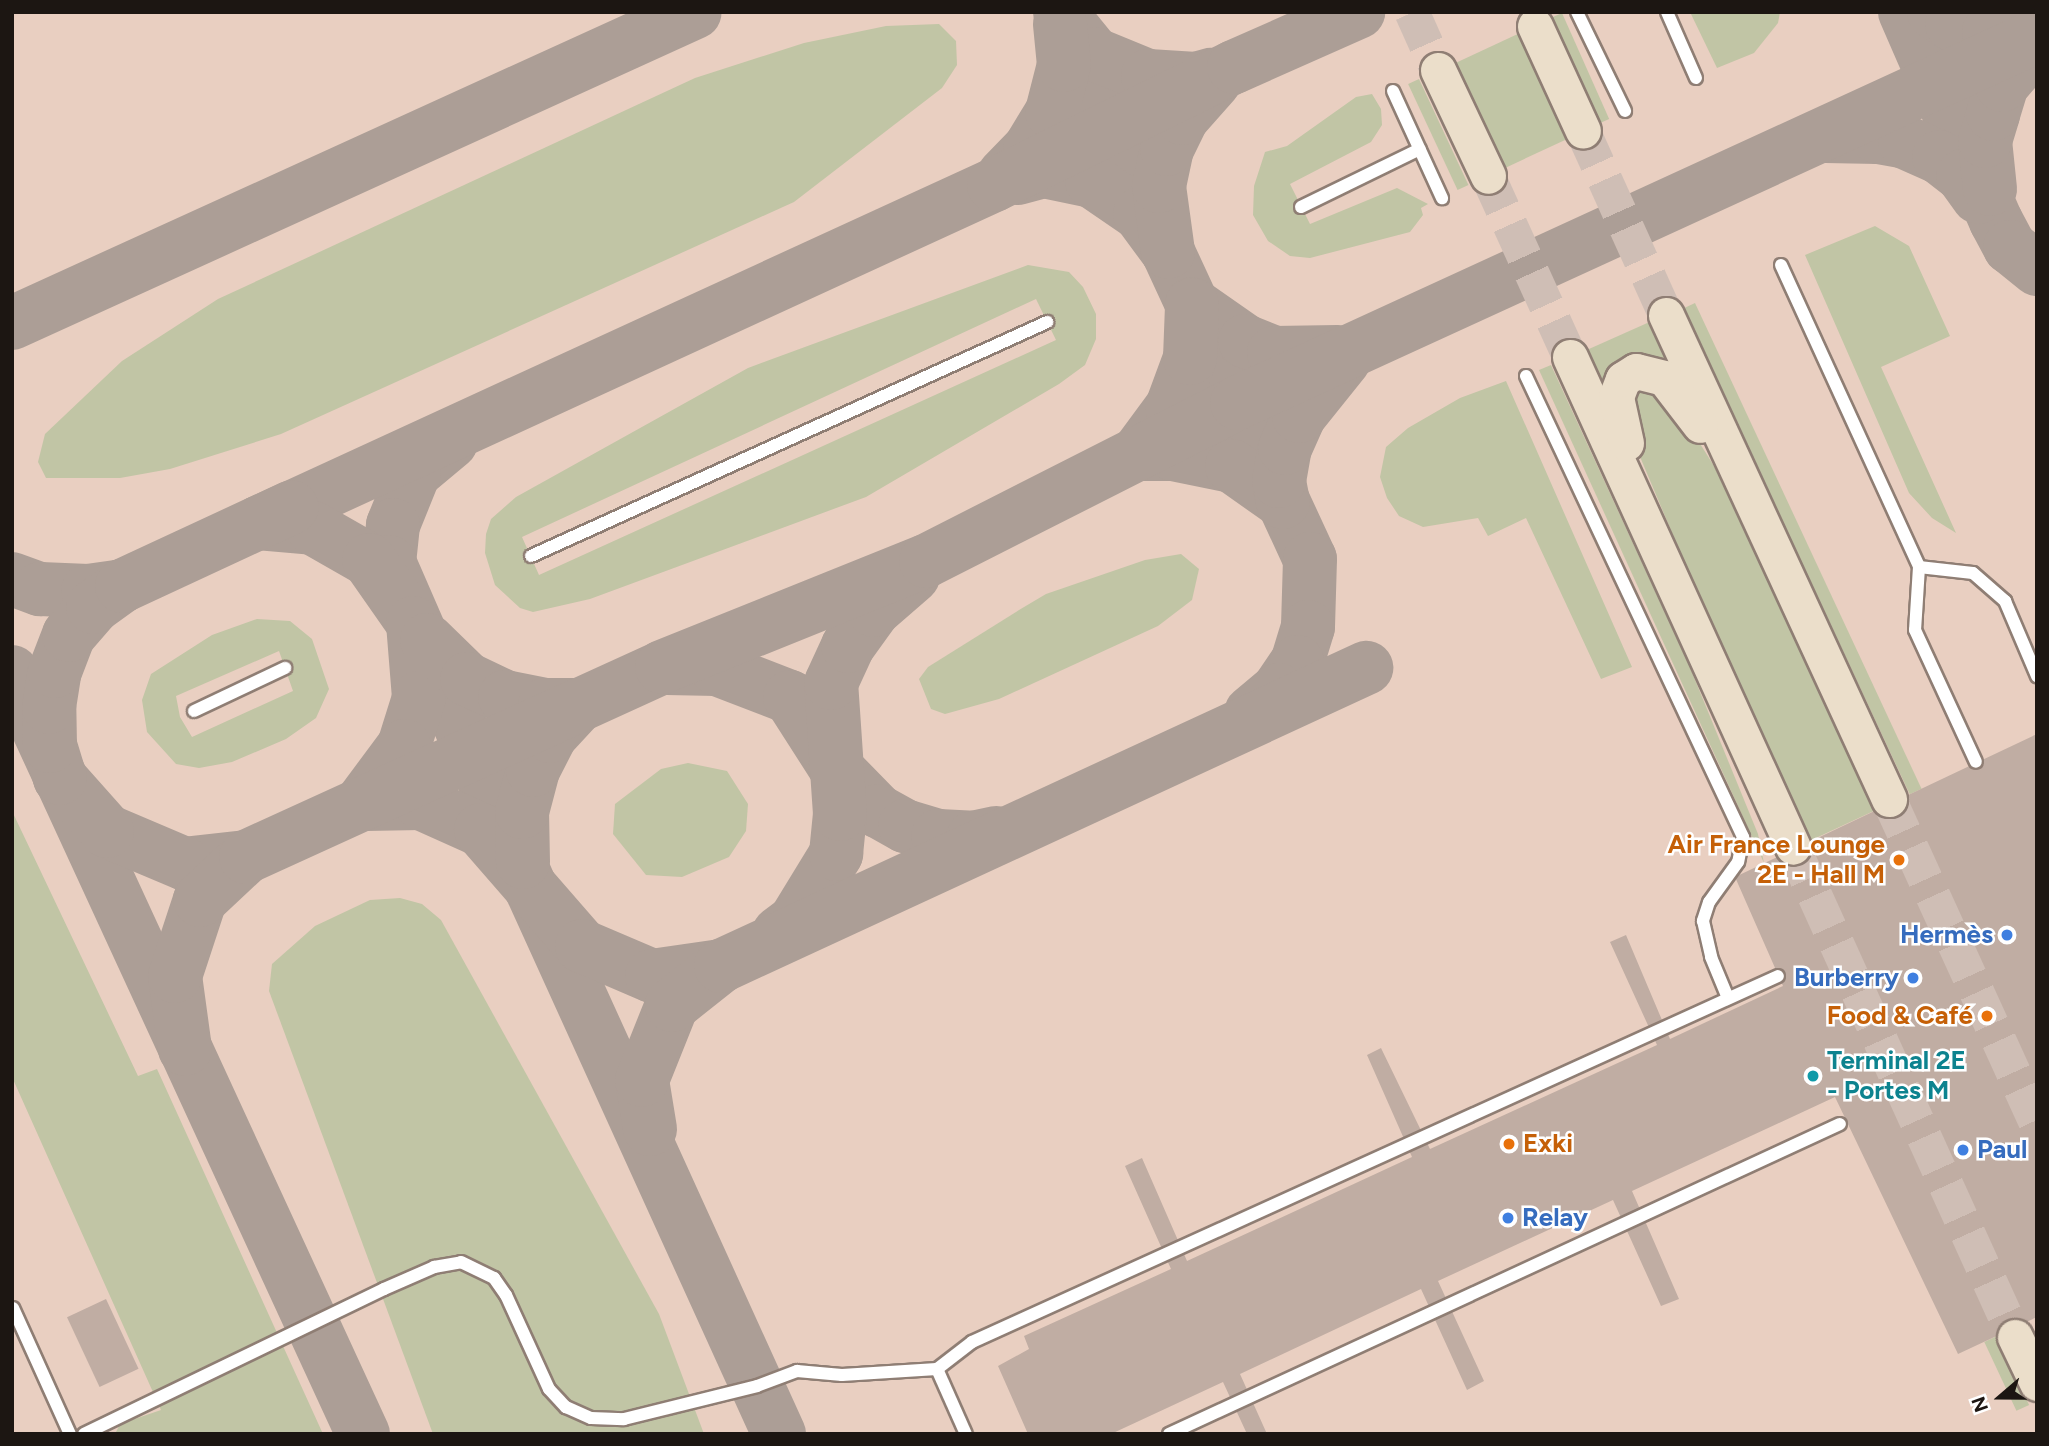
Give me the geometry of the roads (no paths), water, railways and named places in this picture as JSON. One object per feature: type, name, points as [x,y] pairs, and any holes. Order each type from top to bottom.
[{"type":"main road","points":[[1535,26],[1583,131]]},
{"type":"main road","points":[[1438,70],[1488,176]]},
{"type":"main road","points":[[1667,315],[1735,469],[1889,799]]},
{"type":"main road","points":[[1570,357],[1793,847]]},
{"type":"main road","points":[[1665,566],[1616,409],[1618,387],[1623,379],[1645,370],[1664,378],[1735,469]]},
{"type":"main road","points":[[2015,1337],[2037,1383]]},
{"type":"lane","points":[[1577,12],[1625,111]]},
{"type":"lane","points":[[1667,12],[1696,78]]},
{"type":"lane","points":[[1393,91],[1442,198]]},
{"type":"lane","points":[[1301,207],[1420,149]]},
{"type":"lane","points":[[1781,265],[1919,567],[1915,630],[1976,762]]},
{"type":"lane","points":[[531,556],[1047,322]]},
{"type":"lane","points":[[1525,376],[1743,837],[1738,862],[1709,902],[1703,921],[1711,957],[1728,998]]},
{"type":"lane","points":[[1919,567],[1973,573],[2005,601],[2037,676]]},
{"type":"lane","points":[[194,711],[285,668]]},
{"type":"lane","points":[[84,1434],[384,1289],[434,1267],[461,1262],[494,1278],[506,1294],[549,1389],[566,1407],[591,1418],[624,1419],[757,1386],[797,1371],[842,1375],[937,1369],[972,1342],[1778,976]]},
{"type":"lane","points":[[1170,1434],[1840,1124]]},
{"type":"lane","points":[[13,1307],[70,1434]]},
{"type":"lane","points":[[937,1369],[966,1434]]},
{"type":"tunnel","points":[[1412,12],[1438,70]]},
{"type":"tunnel","points":[[1583,131],[1666,315]]},
{"type":"tunnel","points":[[1488,176],[1570,357]]},
{"type":"tunnel","points":[[1889,799],[2037,1124]]},
{"type":"tunnel","points":[[1793,847],[2015,1337]]},
{"type":"place","name":"Air France Lounge 2E - Hall M","points":[[1899,860]]},
{"type":"place","name":"Hermès","points":[[2007,935]]},
{"type":"place","name":"Burberry","points":[[1913,978]]},
{"type":"place","name":"Food & Café","points":[[1987,1016]]},
{"type":"place","name":"Terminal 2E - Portes M","points":[[1813,1076]]},
{"type":"place","name":"Exki","points":[[1509,1144]]},
{"type":"place","name":"Paul","points":[[1963,1150]]},
{"type":"place","name":"Relay","points":[[1508,1218]]}]
